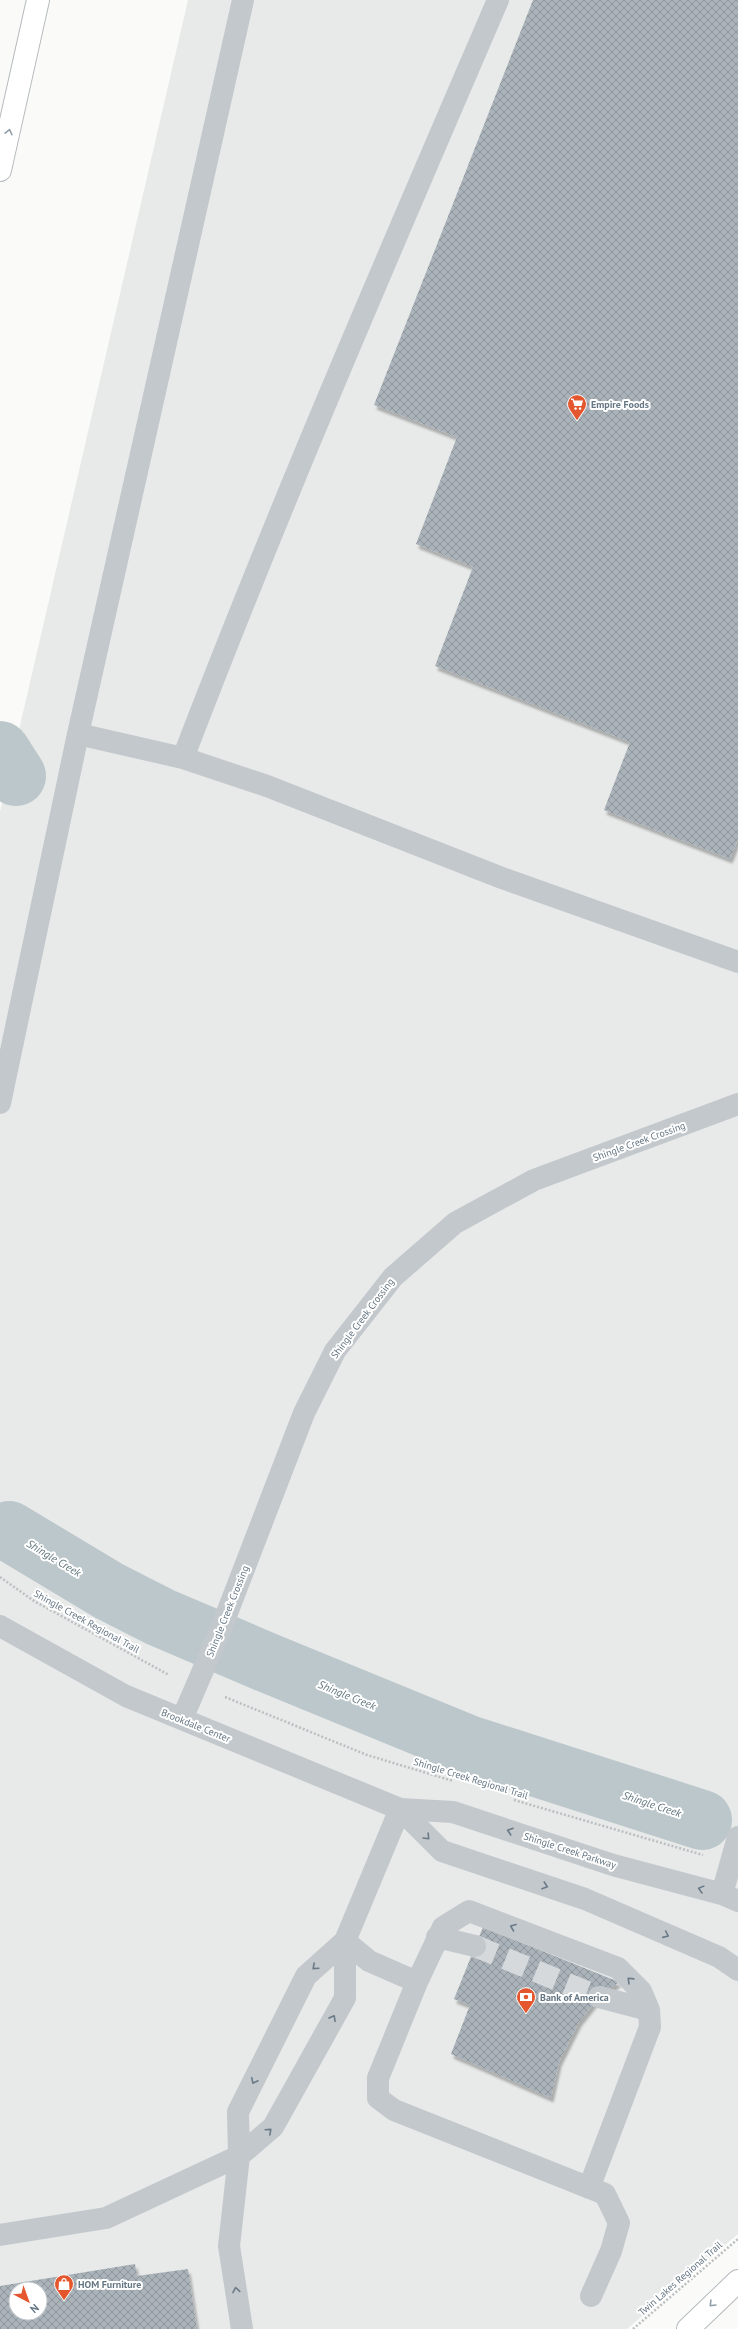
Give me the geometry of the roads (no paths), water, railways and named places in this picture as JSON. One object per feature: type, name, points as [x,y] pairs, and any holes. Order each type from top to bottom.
[{"type":"main road","points":[[0,170],[38,0]]},
{"type":"main road","points":[[688,2329],[738,2281]]},
{"type":"street","points":[[0,1103],[78,734],[243,0]]},
{"type":"street","points":[[183,758],[218,667],[382,270],[498,0]]},
{"type":"street","points":[[78,734],[183,758],[267,786],[502,878],[738,962]]},
{"type":"street","name":"Shingle Creek Crossing","points":[[182,1719],[222,1626],[304,1413],[334,1351],[394,1277],[455,1223],[534,1180],[738,1104]]},
{"type":"street","name":"Brookdale Center","points":[[0,1626],[126,1696],[400,1809]]},
{"type":"street","points":[[0,2235],[106,2218],[239,2156],[273,2127],[345,1998],[344,1941],[400,1809],[442,1851],[585,1899],[719,1957],[738,1970]]},
{"type":"street","name":"Shingle Creek Parkway","points":[[400,1809],[453,1812],[612,1865],[730,1898]]},
{"type":"street","points":[[730,1898],[738,1837]]},
{"type":"street","points":[[589,2188],[649,2018],[641,1990],[618,1968],[469,1911],[443,1927],[438,1937],[417,1982],[378,2078],[378,2098],[394,2110],[589,2188],[605,2194],[620,2223],[611,2251],[591,2296]]},
{"type":"street","points":[[438,1937],[475,1946]]},
{"type":"street","points":[[344,1941],[369,1961],[417,1982]]},
{"type":"street","points":[[242,2329],[229,2246],[239,2156],[238,2112],[306,1976],[344,1941]]},
{"type":"street","points":[[599,1997],[649,2018]]},
{"type":"waterway","name":"Shingle Creek","points":[[0,751],[16,776]]},
{"type":"waterway","name":"Shingle Creek","points":[[9,1531],[109,1591],[160,1617],[268,1663],[468,1745],[702,1820]]},
{"type":"tunnel","points":[[475,1946],[599,1997]]},
{"type":"place","name":"Empire Foods","points":[[577,421]]},
{"type":"place","name":"Bank of America","points":[[526,2014]]},
{"type":"place","name":"HOM Furniture","points":[[64,2301]]}]
